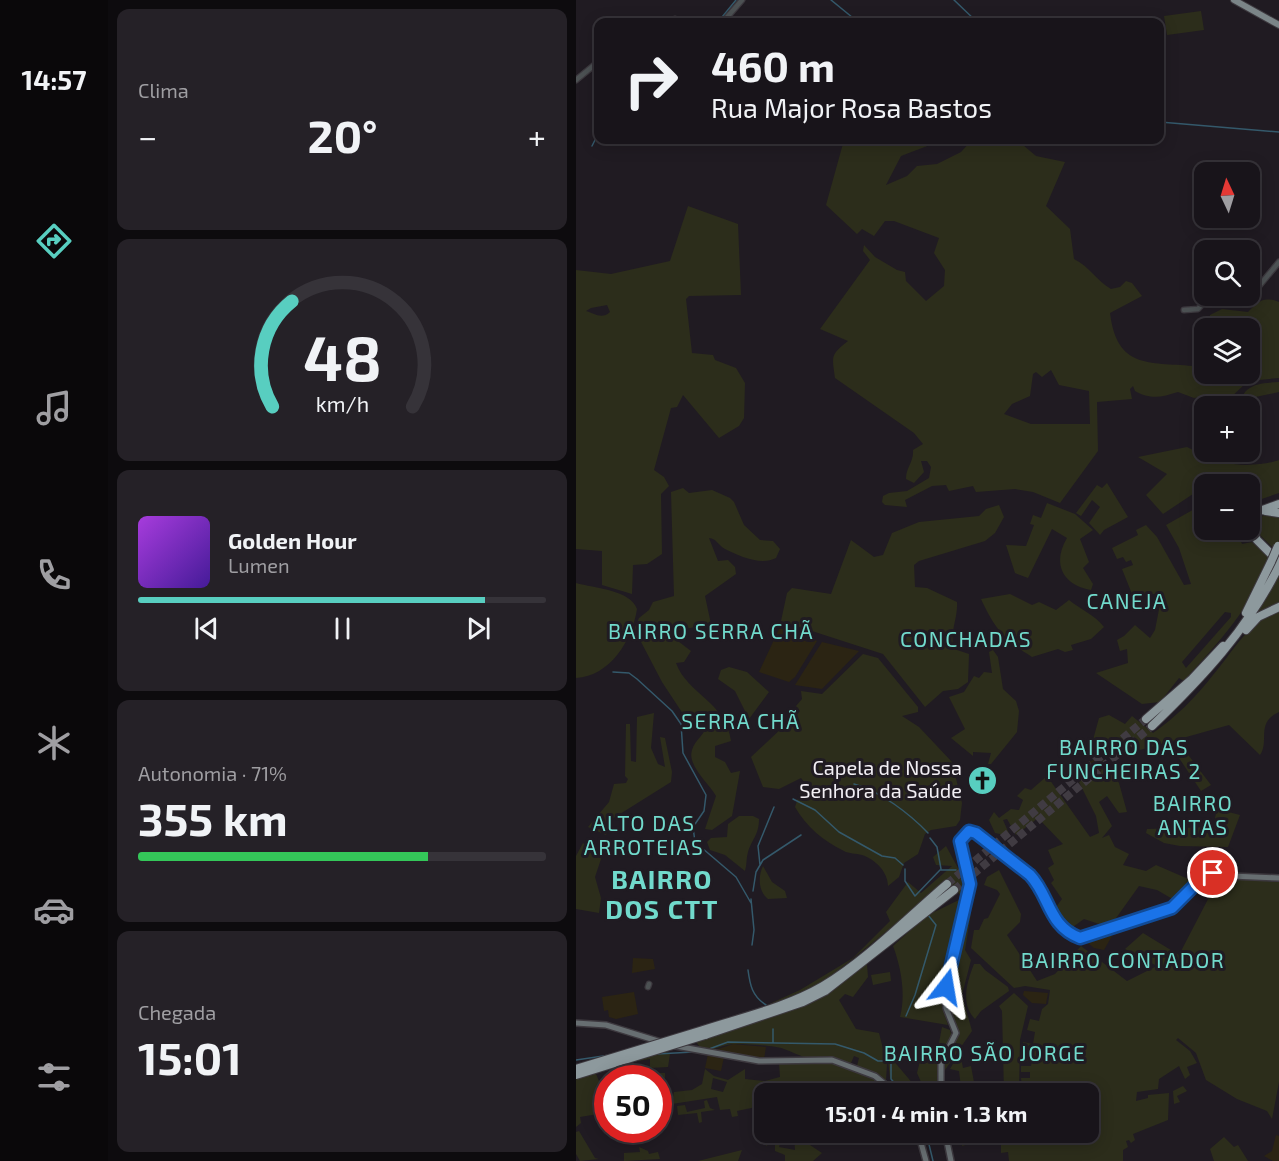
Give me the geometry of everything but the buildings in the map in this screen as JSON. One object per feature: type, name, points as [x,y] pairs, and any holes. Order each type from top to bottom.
[{"type":"highway","points":[[1277,562],[1257,540],[1251,528],[1257,512],[1279,504]]},
{"type":"highway","points":[[1277,562],[1259,538],[1254,526],[1262,513],[1269,510],[1279,513]]},
{"type":"highway","points":[[1170,710],[1234,639],[1277,562],[1279,545]]},
{"type":"highway","points":[[1277,562],[1246,613],[1207,664],[1149,723],[1170,710],[1195,689],[1252,623],[1279,607]]},
{"type":"highway","points":[[576,1069],[803,1002],[825,991],[951,887]]},
{"type":"highway","points":[[576,1075],[704,1032]]},
{"type":"main road","points":[[1234,0],[1279,25]]},
{"type":"main road","points":[[941,1083],[940,1064],[956,1033],[946,1008],[945,995],[970,884],[960,841],[968,831],[976,833],[1030,875],[1054,918],[1070,933],[1080,938],[1172,908],[1207,874],[1279,878]]},
{"type":"main road","points":[[576,1023],[606,1025],[642,1037],[759,1061],[832,1060],[875,1076],[884,1083]]},
{"type":"main road","points":[[921,1143],[926,1161]]},
{"type":"main road","points":[[947,1143],[951,1161]]},
{"type":"street","points":[[726,18],[742,0]]},
{"type":"street","points":[[576,80],[594,65]]},
{"type":"street","points":[[1260,285],[1279,262]]},
{"type":"street","points":[[1184,310],[1198,309],[1201,306]]},
{"type":"shaded area","points":[[780,627],[806,636],[803,640],[807,642],[812,642],[813,639],[817,641],[795,677],[789,682],[759,672]]},
{"type":"shaded area","points":[[822,642],[859,651],[822,689],[795,685]]},
{"type":"shaded area","points":[[1097,759],[1104,768],[1091,777],[1082,764]]},
{"type":"shaded area","points":[[1105,930],[1112,936],[1104,950],[1094,948],[1085,941]]},
{"type":"shaded area","points":[[633,958],[653,959],[655,969],[632,973]]},
{"type":"shaded area","points":[[1024,991],[1048,993],[1046,1004],[1032,1003],[1023,995]]},
{"type":"shaded area","points":[[634,992],[638,1014],[616,1019],[609,1017],[608,1010],[604,1011],[602,997]]},
{"type":"shaded area","points":[[733,1044],[766,1047],[764,1059],[715,1050]]},
{"type":"shaded area","points":[[708,1054],[724,1057],[721,1071],[705,1068]]},
{"type":"shaded area","points":[[1276,1135],[1279,1136],[1279,1161],[1273,1161],[1264,1156],[1272,1151]]},
{"type":"green space","points":[[1201,11],[1204,30],[1167,35],[1164,16]]},
{"type":"green space","points":[[843,144],[932,144],[901,156],[886,185],[907,176],[917,166],[937,164],[961,152],[968,144],[1022,144],[1036,156],[1065,162],[1046,206],[1070,229],[1074,259],[1111,289],[1120,287],[1126,281],[1132,283],[1142,296],[1110,313],[1114,331],[1127,353],[1137,359],[1162,364],[1193,366],[1194,363],[1194,384],[1245,384],[1232,396],[1194,396],[1194,398],[1178,392],[1151,397],[1135,391],[1133,386],[1130,389],[1132,399],[1097,402],[1098,451],[1060,503],[1033,492],[1015,489],[976,492],[973,486],[949,491],[946,485],[932,486],[905,500],[907,507],[885,505],[882,502],[883,496],[907,491],[929,478],[931,467],[927,461],[921,461],[924,472],[914,483],[906,479],[913,450],[923,444],[914,433],[835,378],[833,365],[835,353],[848,341],[820,329],[870,260],[863,251],[864,245],[875,257],[905,272],[906,281],[926,301],[944,286],[945,270],[934,253],[939,238],[894,221],[885,221],[874,236],[862,229],[857,234],[826,205]],"holes":[[[1051,370],[1059,385],[1089,391],[1090,424],[1031,424],[1004,414],[1012,404],[1030,396],[1033,374],[1036,372],[1042,377]]]},
{"type":"green space","points":[[688,206],[738,224],[741,295],[689,296],[686,299],[692,353],[713,355],[715,360],[736,368],[745,383],[744,418],[739,426],[719,438],[683,395],[677,407],[671,408],[654,470],[664,477],[669,486],[661,494],[662,554],[647,564],[633,565],[632,594],[602,585],[602,551],[576,549],[576,270],[611,274],[670,261]],"holes":[[[607,305],[610,312],[601,316],[586,311]]]},
{"type":"green space","points":[[1269,299],[1279,302],[1279,378],[1260,380],[1260,318],[1209,318],[1210,315],[1222,309],[1248,312],[1254,306],[1260,306],[1260,301]]},
{"type":"green space","points":[[1279,382],[1279,392],[1260,396],[1242,396],[1251,387]]},
{"type":"green space","points":[[1187,447],[1194,450],[1194,462],[1226,462],[1245,465],[1279,460],[1279,493],[1260,500],[1260,474],[1194,474],[1194,494],[1163,514],[1146,495],[1167,474],[1138,457]]},
{"type":"green space","points":[[1107,483],[1128,517],[1104,530],[1100,535],[1089,523],[1100,507],[1092,500],[1081,516],[1076,513],[1097,485],[1102,488]]},
{"type":"green space","points":[[683,488],[689,493],[712,490],[730,498],[744,525],[760,540],[773,541],[780,549],[776,558],[757,561],[731,552],[709,538],[718,561],[728,560],[735,567],[736,574],[705,596],[711,624],[674,631],[670,635],[691,651],[684,662],[676,663],[681,674],[714,707],[728,728],[731,741],[715,746],[715,757],[725,762],[731,773],[740,771],[732,816],[712,830],[705,829],[716,796],[696,768],[691,756],[694,746],[707,726],[706,721],[704,717],[689,723],[662,682],[639,638],[632,634],[639,618],[649,610],[653,602],[674,596],[671,492]]},
{"type":"green space","points":[[1047,503],[1075,514],[1093,530],[1080,539],[1089,562],[1083,568],[1093,584],[1091,590],[1073,583],[1062,571],[1060,556],[1067,538],[1052,529],[1028,578],[1015,573],[1006,545],[1026,546],[1034,525],[1030,524],[1033,515],[1041,518]]},
{"type":"green space","points":[[999,505],[1004,517],[995,533],[985,541],[919,561],[914,565],[915,587],[927,588],[957,602],[952,637],[954,649],[969,654],[968,682],[958,689],[943,691],[925,707],[883,654],[781,621],[787,593],[792,588],[831,594],[851,540],[874,557],[883,555],[892,533],[919,522],[979,516],[986,509]]},
{"type":"green space","points":[[1194,509],[1194,540],[1240,540],[1242,544],[1252,542],[1268,557],[1254,592],[1221,638],[1184,681],[1179,678],[1160,702],[1142,704],[1096,673],[1128,663],[1127,649],[1120,651],[1117,640],[1135,625],[1150,638],[1155,630],[1162,594],[1132,594],[1122,569],[1133,565],[1131,560],[1126,562],[1123,557],[1117,559],[1112,548],[1138,535],[1136,530],[1146,525],[1157,537],[1184,585],[1191,584],[1179,548],[1166,525]],"holes":[[[1225,612],[1231,613],[1231,617],[1186,668],[1182,662]]]},
{"type":"green space","points":[[1266,513],[1279,516],[1279,554],[1260,535],[1260,518]]},
{"type":"green space","points":[[1279,573],[1279,606],[1256,615],[1256,613]]},
{"type":"green space","points":[[576,583],[620,594],[633,603],[637,609],[630,633],[617,655],[599,671],[576,678]]},
{"type":"green space","points":[[1010,594],[1032,605],[1039,602],[1056,610],[1069,600],[1092,615],[1104,627],[1091,639],[1071,645],[1073,650],[1065,652],[1058,649],[1032,657],[1001,633],[981,599]]},
{"type":"green space","points":[[1279,612],[1279,712],[1267,721],[1263,750],[1260,755],[1229,725],[1140,750],[1124,745],[1088,758],[1099,718],[1109,715],[1125,724],[1132,716],[1153,733],[1192,699],[1234,647],[1258,622]]},
{"type":"green space","points":[[993,650],[998,657],[1003,689],[1016,701],[1019,711],[1017,732],[991,764],[988,764],[991,753],[973,752],[973,756],[951,738],[965,729],[949,697],[964,692],[974,676],[979,678],[984,672],[992,673],[989,652]]},
{"type":"green space","points":[[863,654],[878,658],[918,707],[918,712],[902,716],[919,727],[952,762],[962,803],[960,820],[956,826],[931,830],[925,834],[918,854],[904,863],[899,877],[888,886],[886,876],[876,863],[860,854],[846,852],[836,847],[822,838],[804,820],[795,807],[800,792],[812,792],[801,778],[779,789],[763,787],[751,757],[800,711],[796,706],[802,699],[801,691],[822,694]]},
{"type":"green space","points":[[729,667],[747,672],[769,692],[749,719],[735,691],[718,679],[721,670]]},
{"type":"green space","points":[[654,713],[651,748],[658,764],[665,767],[660,737],[665,738],[672,772],[671,782],[612,819],[606,835],[588,827],[609,802],[614,784],[626,783],[628,779],[625,776],[626,724],[630,724],[631,761],[636,762],[637,717]]},
{"type":"green space","points":[[1183,748],[1211,785],[1201,791],[1175,752]]},
{"type":"green space","points":[[1104,760],[1119,783],[1127,812],[1119,813],[1107,796],[1099,802],[1112,826],[1102,838],[1109,835],[1115,847],[1129,854],[1123,865],[1146,871],[1156,865],[1193,881],[1176,901],[1157,890],[1139,886],[1114,921],[1102,925],[1084,919],[1070,929],[1053,911],[1062,899],[1051,883],[1054,880],[1048,868],[1054,864],[1048,850],[1063,844],[1038,818],[1016,835],[1007,819],[1003,820],[1010,836],[995,833],[989,820],[994,812],[999,818],[1011,809],[1019,810],[1023,800],[1017,796],[1025,788],[1031,790],[1047,776],[1090,837],[1099,833],[1096,816],[1079,782],[1085,777],[1089,782],[1103,769],[1099,761]]},
{"type":"green space","points":[[1217,809],[1240,815],[1228,847],[1180,846],[1164,843],[1146,833],[1147,829],[1213,827]]},
{"type":"green space","points":[[739,816],[753,816],[759,819],[759,824],[748,852],[745,871],[725,855],[710,850],[707,842],[711,838],[727,837],[728,824]]},
{"type":"green space","points":[[583,843],[600,854],[601,859],[595,877],[601,898],[599,913],[576,909],[576,856]]},
{"type":"green space","points":[[946,846],[958,868],[964,866],[967,880],[964,911],[943,989],[943,1007],[948,1025],[900,1017],[903,999],[902,981],[893,946],[926,916],[963,898],[954,888],[927,907],[951,885],[949,881],[819,986],[800,996],[767,1005],[800,990],[853,958],[890,921],[886,912],[908,882],[921,893],[952,866],[936,865],[933,857]]},
{"type":"green space","points":[[763,866],[772,882],[785,891],[787,898],[768,899],[762,892],[760,874]]},
{"type":"green space","points":[[999,870],[1021,914],[1020,922],[1007,935],[1037,981],[1055,974],[1081,946],[1127,981],[1157,966],[1125,949],[1143,933],[1179,955],[1219,878],[1279,882],[1279,1082],[1272,1119],[1267,1111],[1237,1099],[1206,1080],[1196,1053],[1178,1038],[1176,1040],[1190,1051],[1197,1063],[1187,1067],[1190,1075],[1185,1079],[1179,1066],[1159,1079],[1158,1089],[1137,1092],[1136,1101],[1148,1098],[1148,1095],[1169,1093],[1168,1120],[1133,1134],[1135,1140],[1131,1143],[1129,1140],[1126,1141],[1128,1147],[1123,1150],[1123,1161],[1009,1161],[1008,1152],[1001,1153],[1001,1143],[1099,1143],[1099,1083],[1021,1083],[1021,1078],[1030,1078],[1030,1072],[1021,1072],[1021,1066],[1031,1066],[1032,1061],[1021,1060],[1022,1054],[1030,1055],[1031,1050],[1023,1047],[1023,1042],[1033,1044],[1035,1032],[1027,1030],[1030,1019],[1039,1021],[1042,1009],[1048,1004],[1050,990],[1025,986],[1014,988],[971,948],[974,930],[979,930],[984,919],[988,918],[1000,894],[997,890],[984,885],[987,877]]},
{"type":"green space","points":[[971,896],[971,913],[965,950],[971,960],[962,995],[972,1031],[945,1070],[943,1083],[943,1060],[956,1040],[957,1033],[948,1003],[948,992]]},
{"type":"green space","points":[[867,964],[868,977],[853,997],[845,994],[839,1000],[856,1029],[879,1033],[887,1064],[886,1080],[857,1066],[859,1058],[854,1056],[851,1063],[805,1057],[780,1048],[766,1046],[732,1044],[707,1050],[699,1046],[696,1041],[765,1019],[806,1002],[847,979]]},
{"type":"green space","points":[[974,964],[980,964],[1008,987],[1009,991],[981,1011],[975,1019],[970,1013],[966,1000],[967,985]]},
{"type":"green space","points":[[890,972],[891,981],[873,985],[871,975]]},
{"type":"green space","points":[[1014,993],[1028,1006],[1020,1040],[1019,1083],[1004,1083],[1002,1011],[999,1006]]},
{"type":"green space","points":[[942,1027],[950,1030],[952,1037],[939,1060],[939,1083],[922,1083],[917,1073],[920,1061],[927,1063],[939,1043]]},
{"type":"green space","points":[[665,1051],[670,1054],[668,1065],[650,1065],[650,1059],[626,1063]]},
{"type":"green space","points":[[957,1057],[961,1058],[963,1068],[971,1066],[974,1083],[960,1083],[959,1071],[950,1069]]},
{"type":"green space","points":[[892,1059],[912,1083],[894,1083],[890,1078],[888,1060]]},
{"type":"green space","points":[[832,1062],[867,1073],[881,1083],[754,1083],[754,1107],[737,1111],[738,1116],[732,1117],[730,1109],[720,1110],[717,1097],[672,1104],[674,1092],[692,1090],[702,1084],[705,1069],[714,1076],[728,1080],[745,1069],[745,1079],[765,1081],[780,1077],[779,1063]],"holes":[[[713,1078],[727,1082],[723,1092],[711,1089]]]},
{"type":"green space","points":[[594,1073],[594,1115],[580,1117],[581,1123],[576,1127],[576,1078]]},
{"type":"green space","points":[[1183,1086],[1187,1091],[1177,1096],[1180,1102],[1174,1104],[1173,1091]]},
{"type":"green space","points":[[707,1100],[710,1108],[715,1110],[701,1112],[702,1122],[699,1123],[697,1113],[678,1115],[677,1106],[685,1105],[687,1112],[705,1108],[704,1101]]},
{"type":"green space","points":[[579,1131],[595,1158],[599,1159],[580,1161],[576,1154],[576,1132]]},
{"type":"green space","points":[[1224,1137],[1234,1147],[1238,1145],[1248,1161],[1214,1161],[1210,1149]]},
{"type":"green space","points":[[775,1143],[780,1143],[779,1147],[795,1150],[795,1143],[811,1143],[810,1145],[822,1153],[813,1161],[785,1161],[785,1155],[775,1151]]},
{"type":"green space","points":[[639,1147],[648,1151],[649,1154],[658,1152],[660,1159],[624,1161],[624,1153],[640,1152]]},
{"type":"green space","points":[[742,1150],[738,1161],[698,1161]]},
{"type":"waterway","points":[[721,18],[736,0]]},
{"type":"waterway","points":[[831,0],[853,18]]},
{"type":"waterway","points":[[954,0],[973,18]]},
{"type":"waterway","points":[[1164,122],[1279,132]]},
{"type":"waterway","points":[[592,146],[594,142]]},
{"type":"waterway","points":[[613,672],[629,673],[637,679],[672,711],[681,724],[683,753],[706,795],[704,811],[693,827],[695,842],[736,877],[751,903]]},
{"type":"waterway","points":[[854,784],[894,804],[928,833]]},
{"type":"waterway","points":[[793,799],[815,810],[839,832],[882,856],[895,858],[903,865]]},
{"type":"waterway","points":[[760,865],[758,846],[774,807]]},
{"type":"waterway","points":[[753,891],[756,872],[763,860],[801,835]]},
{"type":"waterway","points":[[930,838],[937,847],[941,869]]},
{"type":"waterway","points":[[905,869],[905,881],[915,896],[940,870],[956,870]]},
{"type":"waterway","points":[[751,899],[754,930],[752,945]]},
{"type":"waterway","points":[[906,1016],[915,995],[936,925],[928,915]]},
{"type":"waterway","points":[[748,970],[752,990],[766,1005]]},
{"type":"waterway","points":[[773,1029],[773,1043]]},
{"type":"waterway","points":[[709,1049],[728,1042],[835,1044],[864,1053],[878,1061],[885,1061]]},
{"type":"waterway","points":[[657,1054],[693,1052]]},
{"type":"waterway","points":[[576,1060],[610,1055]]},
{"type":"waterway","points":[[888,1061],[891,1061],[891,1079],[894,1083]]},
{"type":"waterway","points":[[929,1143],[933,1161]]},
{"type":"tunnel","points":[[947,884],[1146,719]]},
{"type":"tunnel","points":[[954,890],[1152,726]]},
{"type":"place","name":"Capela de Nossa Senhora da Saúde","points":[[983,780]]},
{"type":"district","name":"CANEJA","points":[[1127,602]]},
{"type":"district","name":"BAIRRO SERRA CHÃ","points":[[711,632]]},
{"type":"district","name":"CONCHADAS","points":[[966,640]]},
{"type":"district","name":"SERRA CHÃ","points":[[741,722]]},
{"type":"district","name":"BAIRRO DAS FUNCHEIRAS 2","points":[[1124,760]]},
{"type":"district","name":"BAIRRO ANTAS","points":[[1193,816]]},
{"type":"district","name":"ALTO DAS ARROTEIAS","points":[[644,836]]},
{"type":"district","name":"BAIRRO DOS CTT","points":[[662,895]]},
{"type":"district","name":"BAIRRO CONTADOR","points":[[1123,961]]},
{"type":"district","name":"BAIRRO SÃO JORGE","points":[[985,1054]]},
{"type":"route","points":[[946,987],[970,884],[969,871],[960,843],[965,832],[976,833],[1030,875],[1054,918],[1070,933],[1080,938],[1172,908],[1184,899],[1201,879],[1213,873]]}]
